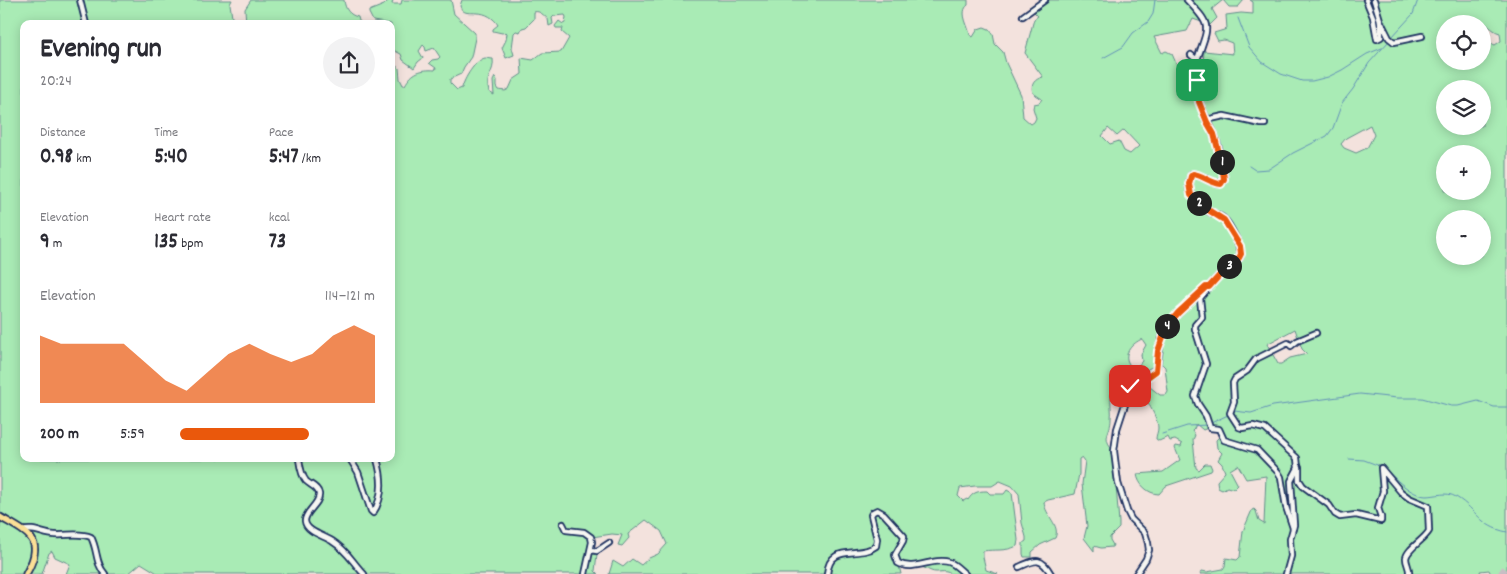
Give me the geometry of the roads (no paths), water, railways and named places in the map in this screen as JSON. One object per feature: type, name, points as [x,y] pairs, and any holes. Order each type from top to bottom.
[{"type":"main road","points":[[0,517],[23,531],[32,541],[35,553],[26,574]]},
{"type":"street","points":[[80,0],[85,20]]},
{"type":"street","points":[[1023,16],[1044,0]]},
{"type":"street","points":[[1187,0],[1199,12],[1206,25],[1205,39],[1197,60],[1198,98],[1206,120],[1215,136],[1224,180],[1221,184],[1193,174],[1190,180],[1190,192],[1192,197],[1205,208],[1224,220],[1240,246],[1242,253],[1200,298],[1202,317],[1195,325],[1206,364],[1195,396],[1210,428],[1218,430],[1224,440],[1257,450],[1278,472],[1281,477],[1286,507],[1293,528]]},
{"type":"street","points":[[1366,0],[1373,17],[1377,39],[1381,38],[1380,20]]},
{"type":"street","points":[[1374,0],[1380,20],[1390,40],[1394,42],[1422,36]]},
{"type":"street","points":[[1191,55],[1197,60]]},
{"type":"street","points":[[1206,120],[1224,116],[1265,124]]},
{"type":"street","points":[[1151,553],[1145,533],[1127,511],[1118,483],[1114,452],[1117,429],[1133,380],[1138,377],[1152,375],[1156,371],[1158,351],[1167,326],[1206,287],[1209,287]]},
{"type":"street","points":[[1315,333],[1297,341],[1291,346],[1288,343],[1264,354],[1256,359],[1247,371],[1235,379],[1233,383],[1234,402],[1231,414],[1242,428],[1252,426],[1265,429],[1297,458],[1299,480],[1303,486],[1329,505],[1335,514],[1340,517],[1356,514],[1381,521],[1378,508],[1383,492],[1381,468],[1401,492],[1409,498],[1428,506],[1429,531],[1420,543],[1413,546],[1408,552],[1406,557],[1409,574]]},
{"type":"street","points":[[300,462],[305,480],[319,493],[318,498],[306,516],[305,523],[308,528],[331,539],[343,548],[364,574]]},
{"type":"street","points":[[352,462],[358,472],[373,513],[378,506],[381,492],[377,462]]},
{"type":"street","points":[[1286,574],[1293,528],[1291,481],[1298,468],[1298,462]]},
{"type":"street","points":[[827,574],[830,562],[836,556],[846,552],[868,550],[876,546],[877,539],[871,514],[877,510],[884,514],[904,536],[895,555],[898,562],[911,566],[947,562],[965,574]]},
{"type":"street","points":[[563,524],[566,530],[577,530],[587,533],[591,537],[592,542],[585,574]]},
{"type":"street","points":[[23,531],[28,529],[52,535],[81,534],[91,537],[96,560],[105,574]]},
{"type":"street","points":[[590,550],[597,551],[609,543]]},
{"type":"street","points":[[1136,574],[1146,559],[1149,546]]},
{"type":"street","points":[[1019,567],[1033,560],[1038,561],[1047,566],[1051,574]]},
{"type":"waterway","points":[[1103,58],[1123,47],[1133,33],[1148,22],[1153,14],[1155,0]]},
{"type":"waterway","points":[[1391,38],[1413,14],[1418,0]]},
{"type":"waterway","points":[[1238,18],[1249,47],[1262,62],[1281,74],[1302,81],[1312,81],[1328,77],[1367,54],[1382,48]]},
{"type":"waterway","points":[[1249,166],[1255,170],[1269,169],[1293,153],[1327,136],[1333,128],[1342,103],[1369,63],[1389,41]]},
{"type":"waterway","points":[[1231,413],[1234,411],[1251,413],[1273,406],[1360,394],[1397,398],[1422,398],[1451,406],[1478,401],[1494,407],[1507,407]]},
{"type":"waterway","points":[[1211,423],[1228,415]]},
{"type":"waterway","points":[[1162,434],[1187,426],[1208,425]]},
{"type":"waterway","points":[[1349,459],[1364,460],[1380,466]]},
{"type":"waterway","points":[[1384,468],[1414,493],[1426,496],[1452,495],[1464,502],[1484,522],[1507,532]]},
{"type":"tunnel","points":[[1501,574],[1507,566]]}]
